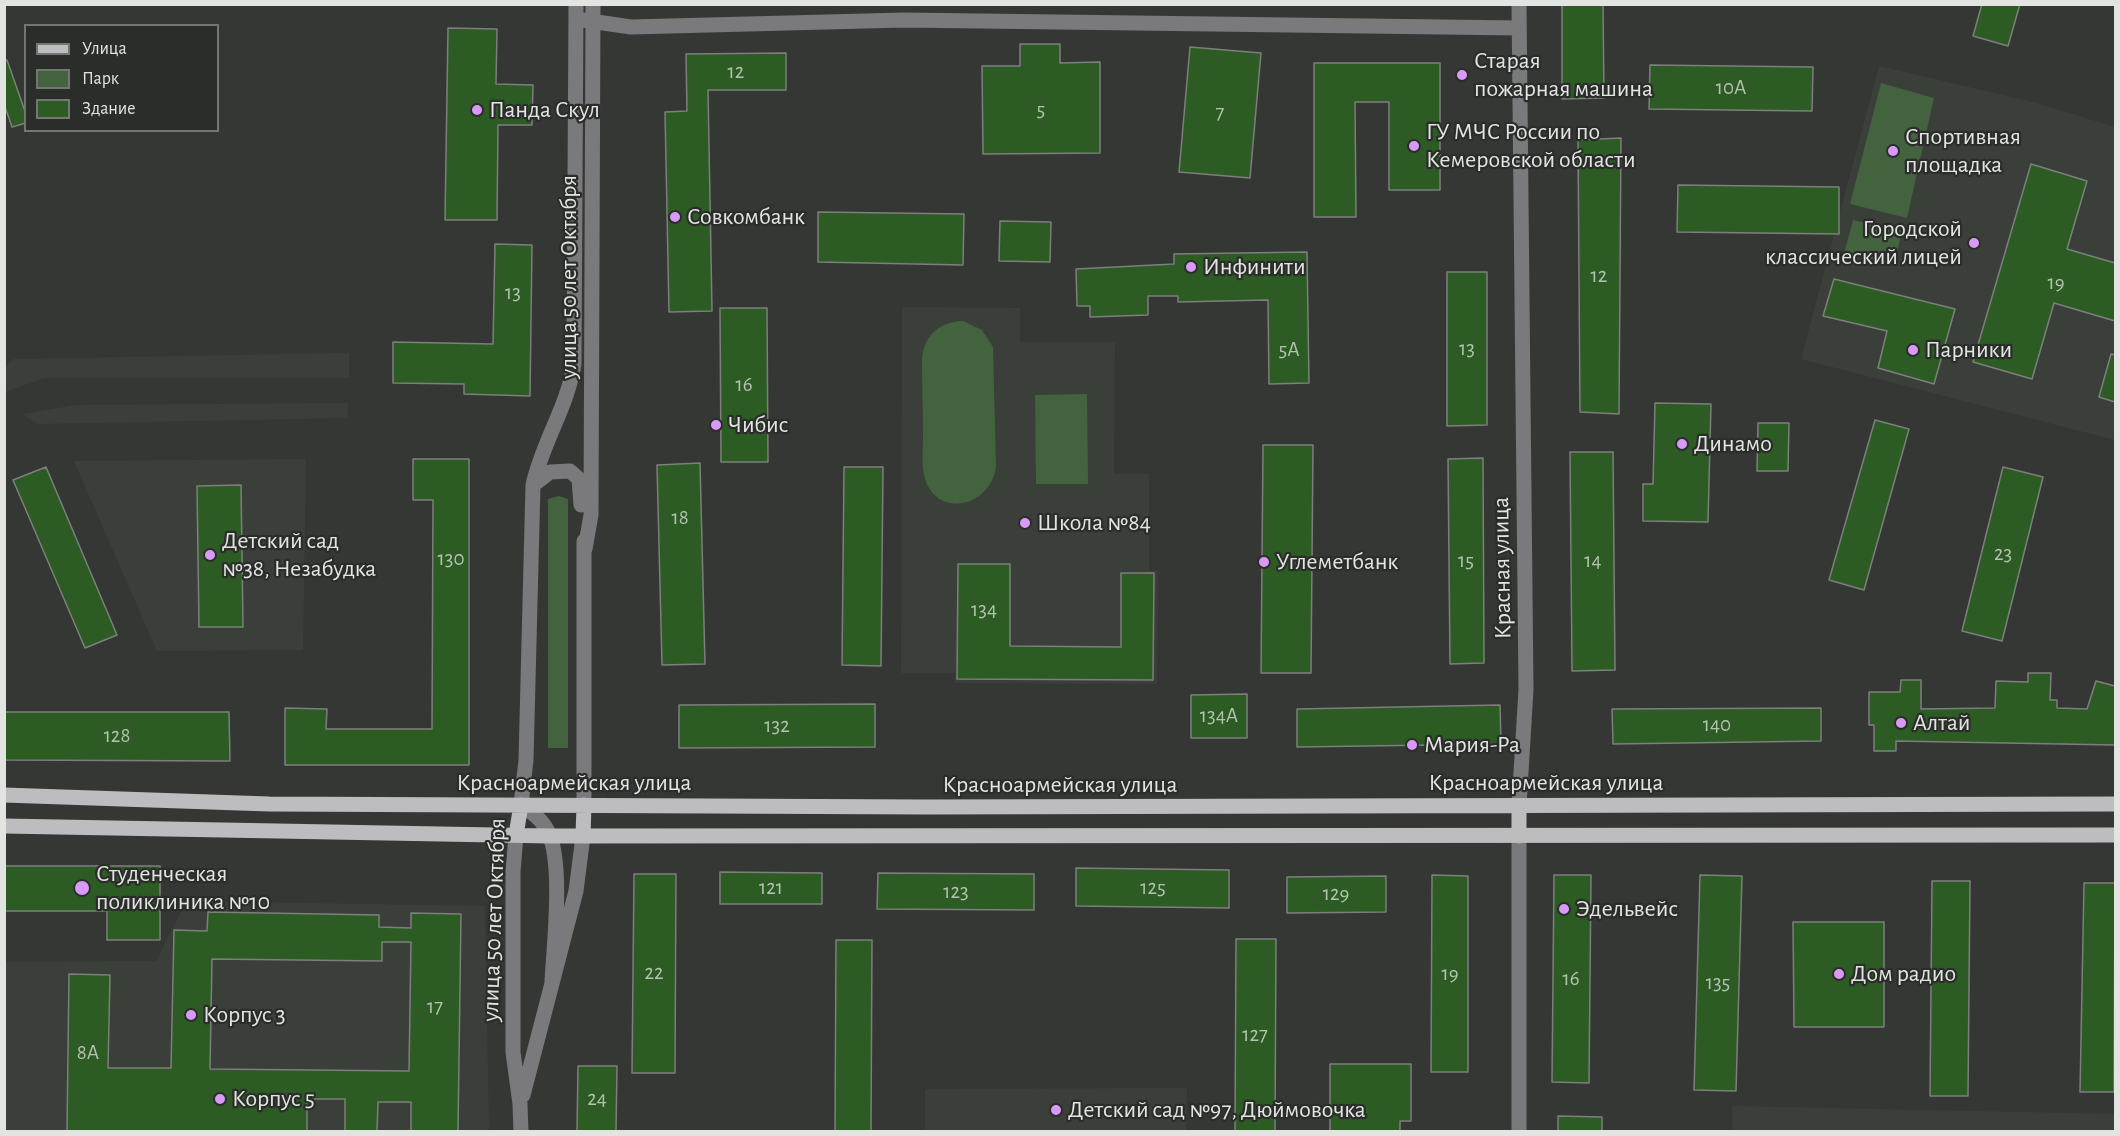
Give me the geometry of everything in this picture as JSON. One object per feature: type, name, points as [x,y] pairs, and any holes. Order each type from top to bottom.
[{"type":"main road","name":"Красноармейская улица","points":[[4,795],[269,804],[1519,806],[2115,804]]},
{"type":"main road","name":"улица 50 лет Октября","points":[[516,836],[521,805]]},
{"type":"main road","name":"улица 50 лет Октября","points":[[583,836],[584,805]]},
{"type":"main road","name":"Красная улица","points":[[1519,806],[1519,836]]},
{"type":"main road","points":[[4,826],[516,836],[2115,835]]},
{"type":"street","name":"улица 50 лет Октября","points":[[585,549],[591,515],[593,4]]},
{"type":"street","name":"Красная улица","points":[[1519,4],[1526,689],[1519,806]]},
{"type":"street","name":"улица 50 лет Октября","points":[[521,805],[526,760],[533,485],[541,456],[572,381],[574,364],[576,12]]},
{"type":"street","points":[[576,12],[592,22],[632,27],[927,20],[1519,28]]},
{"type":"street","name":"улица 50 лет Октября","points":[[533,485],[550,472],[563,469],[576,474],[581,487],[581,517],[585,549],[584,805]]},
{"type":"street","points":[[521,805],[534,813],[550,836],[556,871],[552,981]]},
{"type":"street","name":"улица 50 лет Октября","points":[[516,836],[513,872],[513,1052],[521,1131]]},
{"type":"street","name":"улица 50 лет Октября","points":[[520,1104],[576,891],[583,836]]},
{"type":"street","name":"Красная улица","points":[[1519,836],[1519,1131]]},
{"type":"shaded area","name":"Городской классический лицей","points":[[1879,66],[2033,102],[2115,127],[2115,440],[1801,359]]},
{"type":"shaded area","name":"Школа №84","points":[[902,307],[1020,308],[1020,342],[1115,342],[1114,474],[1149,474],[1149,571],[1158,571],[1157,684],[955,683],[955,673],[901,673]]},
{"type":"shaded area","points":[[349,353],[349,378],[44,378],[5,392],[5,367],[14,359]]},
{"type":"shaded area","points":[[348,403],[347,418],[38,424],[22,414],[76,405]]},
{"type":"shaded area","name":"Детский сад №38, Незабудка","points":[[306,459],[303,650],[157,651],[74,461]]},
{"type":"shaded area","points":[[242,902],[485,906],[489,1131],[5,1131],[4,962],[156,961],[181,912]]},
{"type":"shaded area","name":"Детский сад №97, Дюймовочка","points":[[1187,1088],[1186,1131],[925,1131],[925,1089]]},
{"type":"shaded area","points":[[1732,1106],[2115,1114],[2115,1131],[1733,1131]]},
{"type":"green space","name":"Спортивная площадка","points":[[1881,83],[1934,98],[1907,218],[1850,204]]},
{"type":"green space","points":[[1853,220],[1902,231],[1894,265],[1844,253]]},
{"type":"green space","points":[[963,321],[982,330],[993,347],[996,467],[992,481],[984,491],[974,499],[963,503],[952,503],[941,500],[932,492],[925,479],[922,458],[922,358],[926,342],[935,331],[947,324]]},
{"type":"green space","points":[[1087,394],[1088,484],[1036,484],[1035,395]]},
{"type":"green space","points":[[559,496],[568,499],[568,748],[548,748],[548,499]]},
{"type":"building","points":[[1562,4],[1603,4],[1604,98],[1562,99]]},
{"type":"building","points":[[1982,4],[2020,4],[2008,46],[1973,36]]},
{"type":"building","points":[[448,28],[497,29],[496,84],[533,85],[532,125],[498,125],[497,220],[445,220]]},
{"type":"building","points":[[1020,44],[1060,44],[1060,63],[1100,62],[1100,153],[983,154],[982,66],[1020,66]]},
{"type":"building","points":[[1190,47],[1261,53],[1250,178],[1179,172]]},
{"type":"building","points":[[786,53],[786,90],[708,90],[712,311],[669,312],[665,112],[687,111],[686,54]]},
{"type":"building","points":[[4,60],[7,60],[24,108],[24,124],[12,127],[4,104]]},
{"type":"building","name":"ГУ МЧС России по Кемеровской области","points":[[1314,63],[1440,63],[1440,190],[1389,190],[1389,102],[1355,102],[1356,217],[1314,217]]},
{"type":"building","points":[[1650,65],[1813,67],[1812,111],[1649,109]]},
{"type":"building","points":[[1621,138],[1619,414],[1580,412],[1578,140]]},
{"type":"building","points":[[2031,164],[2087,181],[2067,249],[2115,263],[2115,321],[2054,303],[2032,379],[1973,362]]},
{"type":"building","points":[[1678,185],[1839,187],[1839,234],[1677,232]]},
{"type":"building","points":[[818,212],[964,214],[963,265],[818,262]]},
{"type":"building","points":[[1000,221],[1051,222],[1050,262],[999,261]]},
{"type":"building","points":[[495,244],[532,245],[530,396],[464,394],[464,384],[393,383],[393,342],[493,344]]},
{"type":"building","points":[[1307,252],[1309,383],[1269,384],[1268,300],[1178,302],[1178,296],[1148,296],[1148,315],[1090,317],[1090,306],[1077,306],[1076,269],[1174,264],[1174,254]]},
{"type":"building","points":[[1447,272],[1487,272],[1487,425],[1447,426]]},
{"type":"building","name":"Парники","points":[[1834,279],[1955,309],[1934,384],[1878,368],[1887,331],[1823,316]]},
{"type":"building","points":[[720,308],[767,308],[768,462],[721,462]]},
{"type":"building","points":[[2111,354],[2115,355],[2115,402],[2099,397]]},
{"type":"building","name":"Динамо","points":[[1655,403],[1711,404],[1708,522],[1643,521],[1643,484],[1653,484]]},
{"type":"building","points":[[1875,420],[1909,429],[1864,590],[1829,580]]},
{"type":"building","points":[[1758,423],[1789,423],[1788,471],[1757,471]]},
{"type":"building","points":[[1263,445],[1313,445],[1311,673],[1261,673]]},
{"type":"building","points":[[1570,452],[1613,452],[1615,670],[1572,671]]},
{"type":"building","points":[[1483,458],[1484,663],[1450,664],[1448,459]]},
{"type":"building","points":[[413,459],[469,459],[469,765],[285,765],[285,708],[327,709],[326,729],[432,729],[433,500],[413,500]]},
{"type":"building","points":[[700,463],[705,664],[662,665],[657,465]]},
{"type":"building","points":[[46,467],[117,635],[85,648],[13,480]]},
{"type":"building","points":[[844,467],[883,467],[881,666],[842,665]]},
{"type":"building","points":[[2003,467],[2043,477],[2002,641],[1962,631]]},
{"type":"building","points":[[241,485],[243,627],[199,627],[197,486]]},
{"type":"building","points":[[958,564],[1010,564],[1010,646],[1121,647],[1121,573],[1154,573],[1153,680],[957,679]]},
{"type":"building","points":[[2028,673],[2051,673],[2050,700],[2057,700],[2057,708],[2087,709],[2096,681],[2115,686],[2115,745],[1896,741],[1896,751],[1874,751],[1874,725],[1869,725],[1869,692],[1900,692],[1901,680],[1921,680],[1921,709],[1995,708],[1996,681],[2028,682]]},
{"type":"building","points":[[1247,694],[1247,738],[1191,738],[1191,695]]},
{"type":"building","points":[[875,704],[875,747],[679,748],[679,705]]},
{"type":"building","points":[[1500,705],[1501,744],[1297,747],[1297,709]]},
{"type":"building","points":[[1821,708],[1821,741],[1613,744],[1612,709]]},
{"type":"building","points":[[4,712],[229,712],[230,761],[4,760]]},
{"type":"building","name":"Студенческая поликлиника №10","points":[[4,866],[160,866],[160,940],[107,940],[107,911],[4,911]]},
{"type":"building","points":[[1076,868],[1229,870],[1229,908],[1076,906]]},
{"type":"building","points":[[720,872],[822,873],[822,904],[720,904]]},
{"type":"building","points":[[878,873],[1034,874],[1034,910],[877,909]]},
{"type":"building","points":[[634,874],[676,874],[675,1073],[632,1073]]},
{"type":"building","points":[[1432,875],[1468,876],[1468,1072],[1431,1072]]},
{"type":"building","points":[[1554,875],[1591,875],[1589,1083],[1552,1082]]},
{"type":"building","points":[[1700,875],[1742,876],[1736,1091],[1694,1090]]},
{"type":"building","points":[[1386,876],[1386,912],[1287,913],[1287,877]]},
{"type":"building","points":[[1932,881],[1970,881],[1968,1096],[1930,1096]]},
{"type":"building","points":[[2084,883],[2115,883],[2114,1092],[2080,1092]]},
{"type":"building","points":[[208,912],[379,915],[379,927],[411,928],[411,913],[461,914],[458,1131],[411,1131],[411,1102],[378,1102],[377,1131],[345,1131],[345,1099],[307,1099],[307,1131],[67,1131],[69,974],[110,975],[108,1068],[171,1068],[174,930],[207,931]],"holes":[[[382,942],[411,942],[409,1071],[210,1069],[212,959],[382,961]]]},
{"type":"building","name":"Дом радио","points":[[1793,922],[1884,922],[1884,1027],[1794,1027]]},
{"type":"building","points":[[1236,939],[1276,939],[1275,1131],[1235,1131]]},
{"type":"building","points":[[836,940],[872,940],[871,1131],[835,1131]]},
{"type":"building","points":[[1330,1064],[1411,1064],[1411,1121],[1400,1121],[1400,1131],[1330,1131]]},
{"type":"building","points":[[578,1066],[617,1066],[616,1131],[577,1131]]},
{"type":"building","points":[[1558,1116],[1602,1117],[1602,1131],[1558,1131]]},
{"type":"place","name":"Старая пожарная машина","points":[[1462,75]]},
{"type":"place","name":"Панда Скул","points":[[477,110]]},
{"type":"place","name":"ГУ МЧС России по Кемеровской области","points":[[1414,146]]},
{"type":"place","name":"Спортивная площадка","points":[[1893,151]]},
{"type":"place","name":"Совкомбанк","points":[[675,217]]},
{"type":"place","name":"Городской классический лицей","points":[[1974,243]]},
{"type":"place","name":"Инфинити","points":[[1191,267]]},
{"type":"place","name":"Парники","points":[[1913,350]]},
{"type":"place","name":"Чибис","points":[[716,425]]},
{"type":"place","name":"Динамо","points":[[1682,444]]},
{"type":"place","name":"Школа №84","points":[[1025,523]]},
{"type":"place","name":"Детский сад №38, Незабудка","points":[[210,555]]},
{"type":"place","name":"Углеметбанк","points":[[1264,562]]},
{"type":"place","name":"Алтай","points":[[1901,723]]},
{"type":"place","name":"Мария-Ра","points":[[1412,745]]},
{"type":"place","name":"Студенческая поликлиника №10","points":[[82,888]]},
{"type":"place","name":"Эдельвейс","points":[[1564,909]]},
{"type":"place","name":"Дом радио","points":[[1839,974]]},
{"type":"place","name":"Корпус 3","points":[[191,1015]]},
{"type":"place","name":"Корпус 5","points":[[220,1099]]},
{"type":"place","name":"Детский сад №97, Дюймовочка","points":[[1056,1110]]}]
